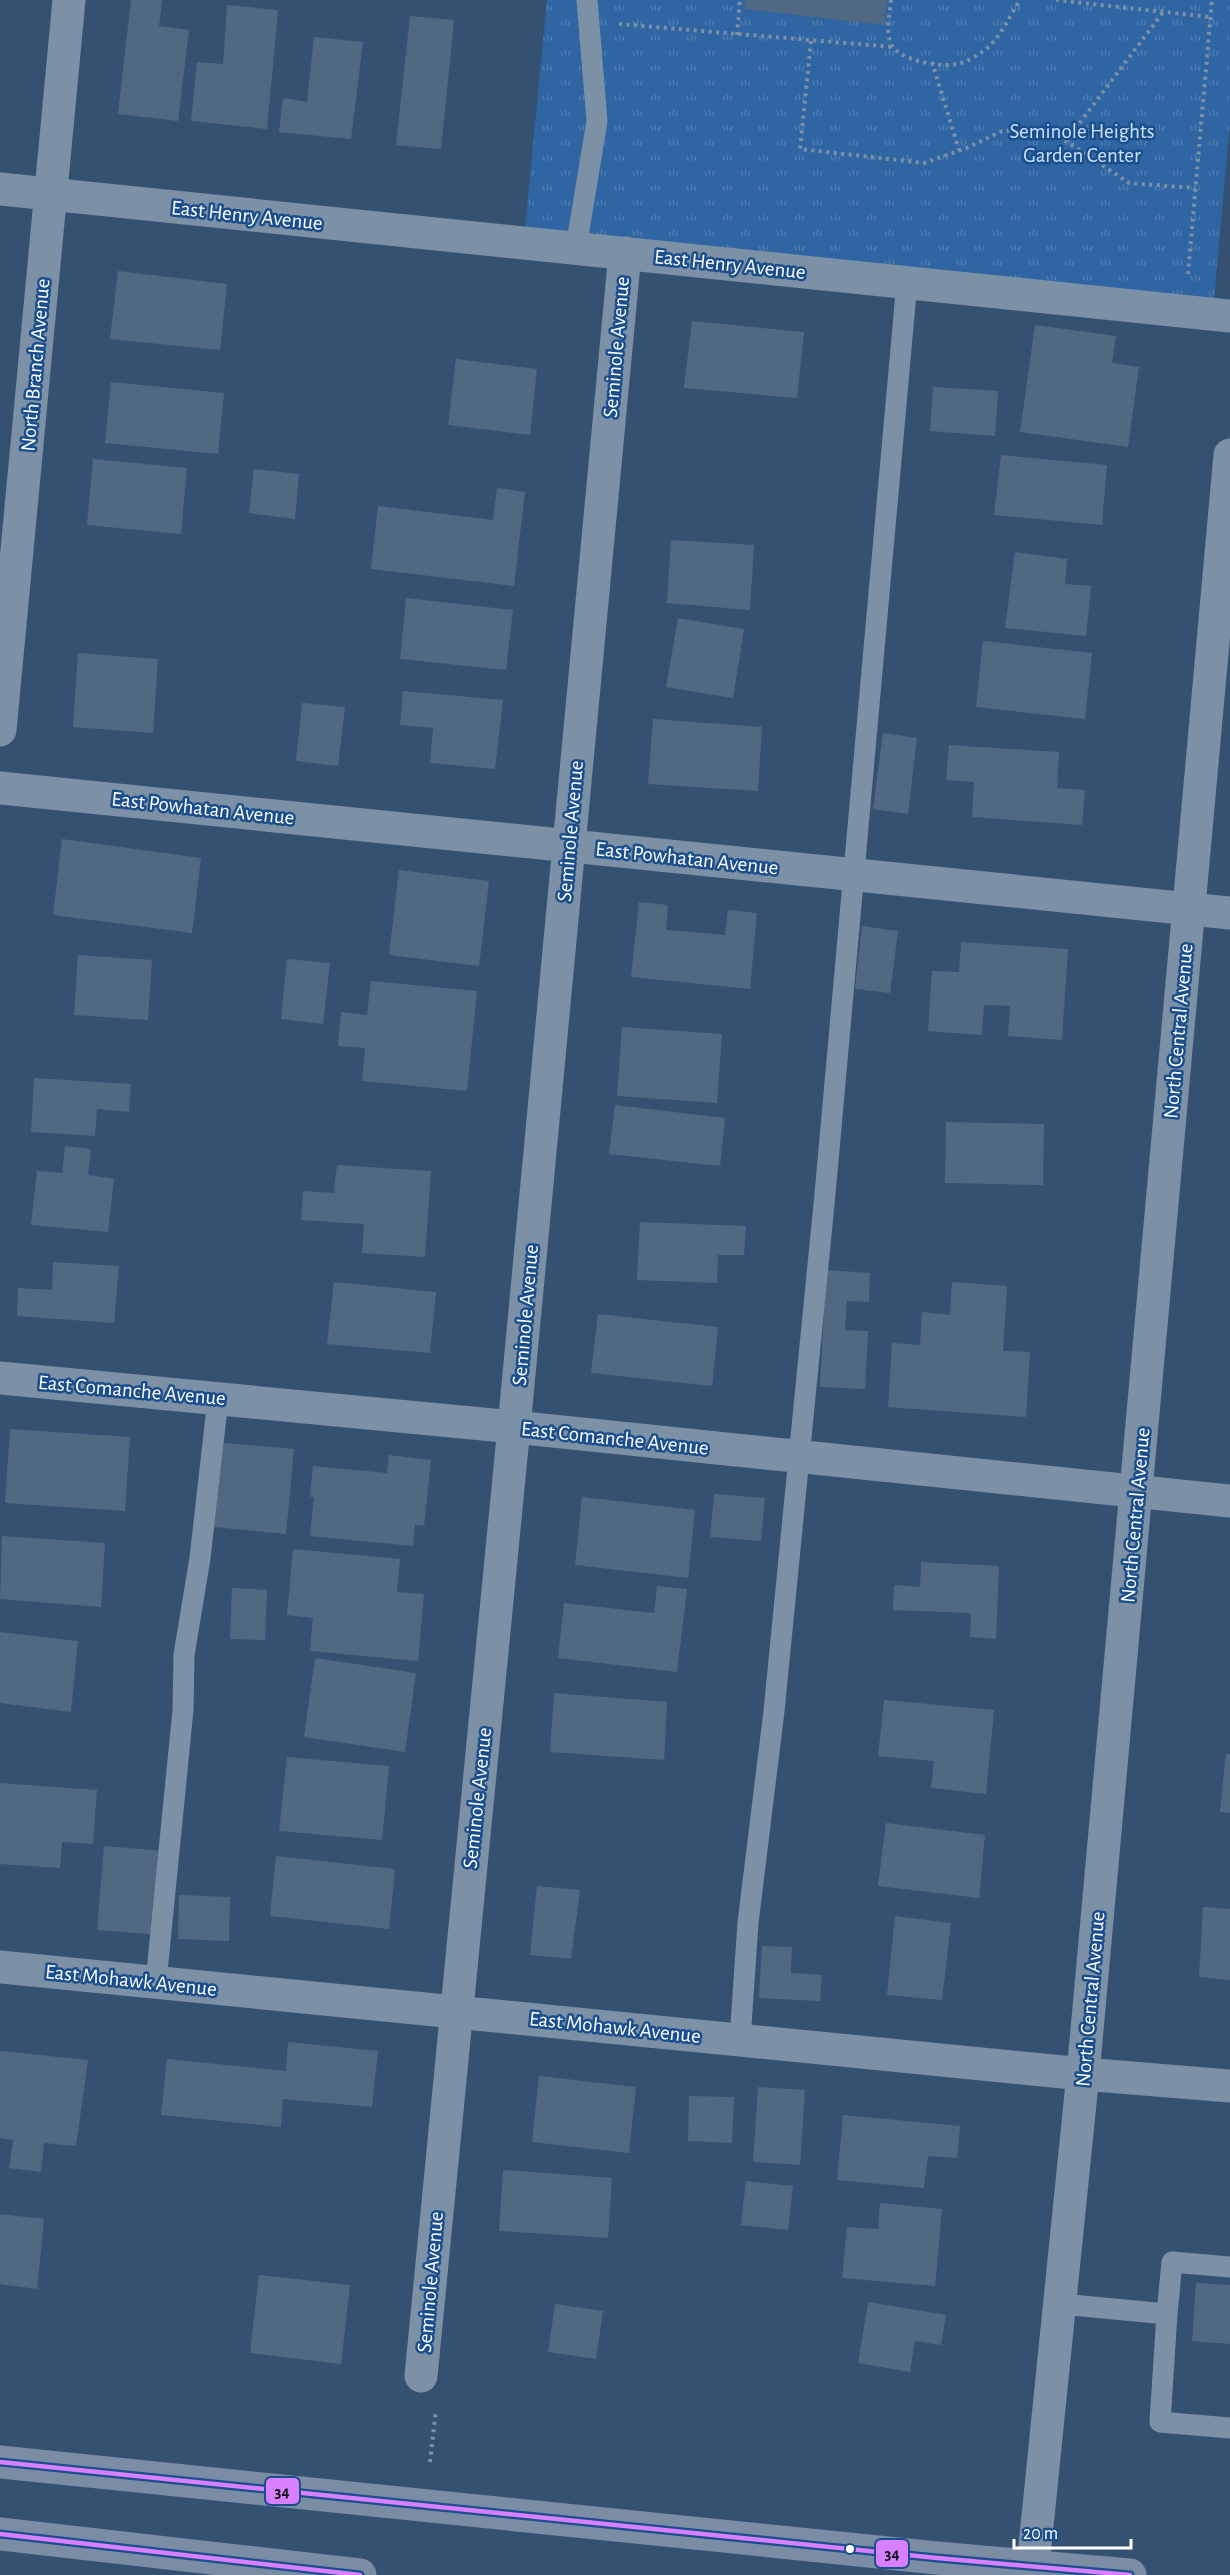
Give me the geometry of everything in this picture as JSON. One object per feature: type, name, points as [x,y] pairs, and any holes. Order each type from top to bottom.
[{"type":"main road","points":[[0,2462],[1032,2571],[1130,2575]]},
{"type":"main road","points":[[0,2534],[360,2575]]},
{"type":"street","name":"North Branch Avenue","points":[[0,730],[69,0]]},
{"type":"street","name":"East Henry Avenue","points":[[0,189],[1230,316]]},
{"type":"street","name":"Seminole Avenue","points":[[421,2376],[514,1427],[625,253]]},
{"type":"street","name":"North Central Avenue","points":[[1032,2571],[1083,2074],[1230,455]]},
{"type":"street","name":"East Powhatan Avenue","points":[[0,788],[1230,913]]},
{"type":"street","name":"East Comanche Avenue","points":[[0,1378],[514,1427],[1230,1502]]},
{"type":"street","name":"East Mohawk Avenue","points":[[0,1967],[1083,2074],[1230,2086]]},
{"type":"lane","points":[[576,248],[597,121],[587,0]]},
{"type":"lane","points":[[740,2039],[748,1923],[774,1711],[799,1457],[907,282]]},
{"type":"lane","points":[[156,1982],[183,1710],[184,1655],[200,1558],[218,1399]]},
{"type":"lane","points":[[1230,2267],[1172,2262],[1160,2422],[1230,2428]]},
{"type":"lane","points":[[1061,2304],[1167,2314]]},
{"type":"path","points":[[737,34],[740,0]]},
{"type":"path","points":[[891,0],[888,32],[893,47],[904,57],[960,64],[984,51],[997,38],[1020,0]]},
{"type":"path","points":[[1056,0],[1210,17]]},
{"type":"path","points":[[1184,311],[1212,0]]},
{"type":"path","points":[[1066,141],[1164,11]]},
{"type":"path","points":[[587,21],[893,47]]},
{"type":"path","points":[[811,41],[800,149],[924,163],[1002,131],[1033,129],[1066,141],[1129,183],[1195,188]]},
{"type":"path","points":[[932,62],[960,150]]},
{"type":"path","points":[[421,2376],[437,2393],[430,2463]]},
{"type":"green space","name":"Seminole Heights Garden Center","points":[[547,0],[1230,0],[1230,122],[1214,301],[525,228]]},
{"type":"building","points":[[131,0],[162,0],[159,26],[189,30],[178,121],[118,114]]},
{"type":"building","points":[[745,0],[887,0],[884,25],[744,9]]},
{"type":"building","points":[[227,5],[278,10],[267,129],[191,121],[197,62],[223,64]]},
{"type":"building","points":[[410,16],[454,20],[441,149],[396,145]]},
{"type":"building","points":[[314,37],[363,42],[351,139],[279,132],[283,98],[307,102]]},
{"type":"building","points":[[118,271],[227,284],[220,350],[110,339]]},
{"type":"building","points":[[692,321],[804,332],[797,398],[684,388]]},
{"type":"building","points":[[1035,325],[1116,336],[1112,363],[1139,367],[1128,447],[1020,432]]},
{"type":"building","points":[[456,359],[537,369],[530,435],[448,425]]},
{"type":"building","points":[[111,382],[224,393],[218,454],[105,443]]},
{"type":"building","points":[[933,387],[998,391],[995,436],[930,431]]},
{"type":"building","points":[[1001,455],[1107,465],[1102,525],[994,515]]},
{"type":"building","points":[[93,459],[187,468],[181,534],[87,525]]},
{"type":"building","points":[[254,469],[299,474],[295,519],[249,513]]},
{"type":"building","points":[[497,488],[525,492],[514,586],[371,569],[378,506],[493,520]]},
{"type":"building","points":[[671,540],[754,545],[750,610],[667,603]]},
{"type":"building","points":[[1015,552],[1067,559],[1065,584],[1091,586],[1086,636],[1005,628]]},
{"type":"building","points":[[406,598],[513,610],[506,670],[400,659]]},
{"type":"building","points":[[678,618],[744,629],[733,698],[666,687]]},
{"type":"building","points":[[983,641],[1092,653],[1085,719],[976,707]]},
{"type":"building","points":[[78,653],[158,659],[153,733],[73,727]]},
{"type":"building","points":[[403,691],[503,700],[495,769],[430,763],[433,728],[400,725]]},
{"type":"building","points":[[302,703],[345,707],[338,766],[296,761]]},
{"type":"building","points":[[653,719],[762,727],[758,791],[648,784]]},
{"type":"building","points":[[883,733],[917,738],[908,814],[873,809]]},
{"type":"building","points":[[949,745],[1059,752],[1057,788],[1085,790],[1082,825],[972,817],[974,782],[946,780]]},
{"type":"building","points":[[62,839],[201,858],[192,933],[53,915]]},
{"type":"building","points":[[399,870],[489,881],[479,966],[389,955]]},
{"type":"building","points":[[639,902],[668,905],[666,930],[725,935],[728,910],[757,913],[750,989],[631,977]]},
{"type":"building","points":[[862,926],[898,931],[890,993],[855,989]]},
{"type":"building","points":[[961,942],[1068,949],[1062,1040],[1008,1036],[1010,1006],[984,1005],[982,1035],[928,1031],[932,971],[959,972]]},
{"type":"building","points":[[78,955],[152,960],[148,1020],[74,1015]]},
{"type":"building","points":[[287,959],[330,963],[323,1024],[281,1019]]},
{"type":"building","points":[[371,981],[477,991],[467,1091],[362,1081],[365,1048],[338,1046],[341,1012],[367,1015]]},
{"type":"building","points":[[622,1027],[722,1034],[717,1103],[617,1096]]},
{"type":"building","points":[[34,1078],[131,1084],[129,1112],[97,1109],[95,1136],[31,1132]]},
{"type":"building","points":[[615,1105],[725,1118],[720,1166],[609,1154]]},
{"type":"building","points":[[946,1122],[1044,1124],[1043,1185],[945,1183]]},
{"type":"building","points":[[65,1146],[91,1149],[88,1175],[114,1179],[108,1232],[31,1225],[37,1171],[62,1173]]},
{"type":"building","points":[[337,1165],[431,1171],[425,1257],[362,1253],[364,1224],[301,1220],[303,1191],[334,1193]]},
{"type":"building","points":[[640,1222],[746,1226],[744,1255],[718,1255],[717,1283],[637,1280]]},
{"type":"building","points":[[53,1262],[119,1266],[114,1323],[17,1316],[18,1288],[52,1290]]},
{"type":"building","points":[[826,1270],[870,1273],[869,1302],[847,1301],[845,1330],[868,1331],[865,1389],[820,1387]]},
{"type":"building","points":[[334,1282],[436,1292],[430,1353],[327,1344]]},
{"type":"building","points":[[952,1282],[1007,1286],[1003,1351],[1030,1352],[1026,1417],[888,1407],[892,1343],[920,1345],[922,1312],[950,1315]]},
{"type":"building","points":[[598,1314],[718,1327],[712,1386],[591,1373]]},
{"type":"building","points":[[10,1429],[130,1437],[125,1511],[5,1503]]},
{"type":"building","points":[[223,1443],[294,1449],[286,1534],[214,1527]]},
{"type":"building","points":[[389,1455],[431,1460],[424,1526],[415,1525],[413,1546],[310,1536],[314,1497],[310,1497],[313,1466],[387,1473]]},
{"type":"building","points":[[714,1494],[765,1498],[761,1541],[710,1537]]},
{"type":"building","points":[[582,1497],[695,1510],[688,1578],[575,1565]]},
{"type":"building","points":[[2,1536],[105,1543],[101,1607],[0,1599]]},
{"type":"building","points":[[293,1549],[400,1559],[397,1592],[424,1594],[418,1661],[310,1651],[313,1618],[287,1615]]},
{"type":"building","points":[[921,1562],[999,1566],[996,1639],[970,1637],[971,1613],[893,1610],[894,1585],[920,1587]]},
{"type":"building","points":[[657,1586],[687,1589],[677,1672],[558,1658],[564,1603],[654,1613]]},
{"type":"building","points":[[232,1588],[267,1590],[265,1640],[230,1639]]},
{"type":"building","points":[[0,1632],[78,1641],[71,1712],[0,1703]]},
{"type":"building","points":[[315,1658],[416,1673],[405,1752],[304,1737]]},
{"type":"building","points":[[554,1693],[667,1702],[664,1760],[550,1752]]},
{"type":"building","points":[[884,1700],[994,1710],[986,1794],[931,1788],[934,1761],[878,1756]]},
{"type":"building","points":[[1226,1754],[1230,1754],[1230,1813],[1220,1812]]},
{"type":"building","points":[[287,1757],[389,1766],[382,1840],[279,1831]]},
{"type":"building","points":[[0,1783],[97,1790],[93,1844],[62,1842],[60,1868],[0,1864]]},
{"type":"building","points":[[886,1823],[985,1835],[979,1898],[878,1886]]},
{"type":"building","points":[[104,1846],[164,1851],[158,1935],[97,1930]]},
{"type":"building","points":[[276,1856],[395,1869],[389,1929],[270,1916]]},
{"type":"building","points":[[537,1886],[580,1890],[571,1959],[530,1955]]},
{"type":"building","points":[[179,1895],[230,1897],[229,1941],[178,1939]]},
{"type":"building","points":[[1203,1907],[1230,1909],[1230,1980],[1199,1977]]},
{"type":"building","points":[[895,1916],[951,1923],[942,2000],[887,1995]]},
{"type":"building","points":[[762,1946],[792,1947],[791,1973],[822,1975],[820,2001],[759,1998]]},
{"type":"building","points":[[288,2042],[378,2051],[372,2107],[283,2099],[281,2127],[161,2115],[167,2059],[286,2071]]},
{"type":"building","points":[[0,2051],[88,2060],[76,2146],[44,2143],[41,2172],[9,2168],[13,2140],[0,2138]]},
{"type":"building","points":[[539,2076],[636,2087],[629,2153],[532,2142]]},
{"type":"building","points":[[758,2087],[805,2090],[800,2165],[753,2162]]},
{"type":"building","points":[[689,2096],[734,2097],[732,2143],[688,2141]]},
{"type":"building","points":[[843,2115],[960,2126],[957,2158],[928,2156],[924,2188],[837,2180]]},
{"type":"building","points":[[503,2170],[612,2178],[608,2238],[499,2231]]},
{"type":"building","points":[[746,2181],[793,2186],[788,2230],[741,2225]]},
{"type":"building","points":[[880,2203],[942,2209],[935,2286],[842,2278],[847,2227],[878,2229]]},
{"type":"building","points":[[0,2214],[44,2219],[37,2289],[0,2284]]},
{"type":"building","points":[[259,2275],[350,2285],[341,2364],[250,2353]]},
{"type":"building","points":[[1196,2283],[1230,2285],[1230,2344],[1192,2341]]},
{"type":"building","points":[[868,2302],[946,2315],[941,2345],[915,2341],[910,2372],[858,2363]]},
{"type":"building","points":[[555,2304],[603,2311],[596,2359],[548,2352]]},
{"type":"transit line","name":"34","points":[[0,2462],[937,2558],[1130,2575]]},
{"type":"transit line","name":"34","points":[[0,2534],[360,2575]]}]
